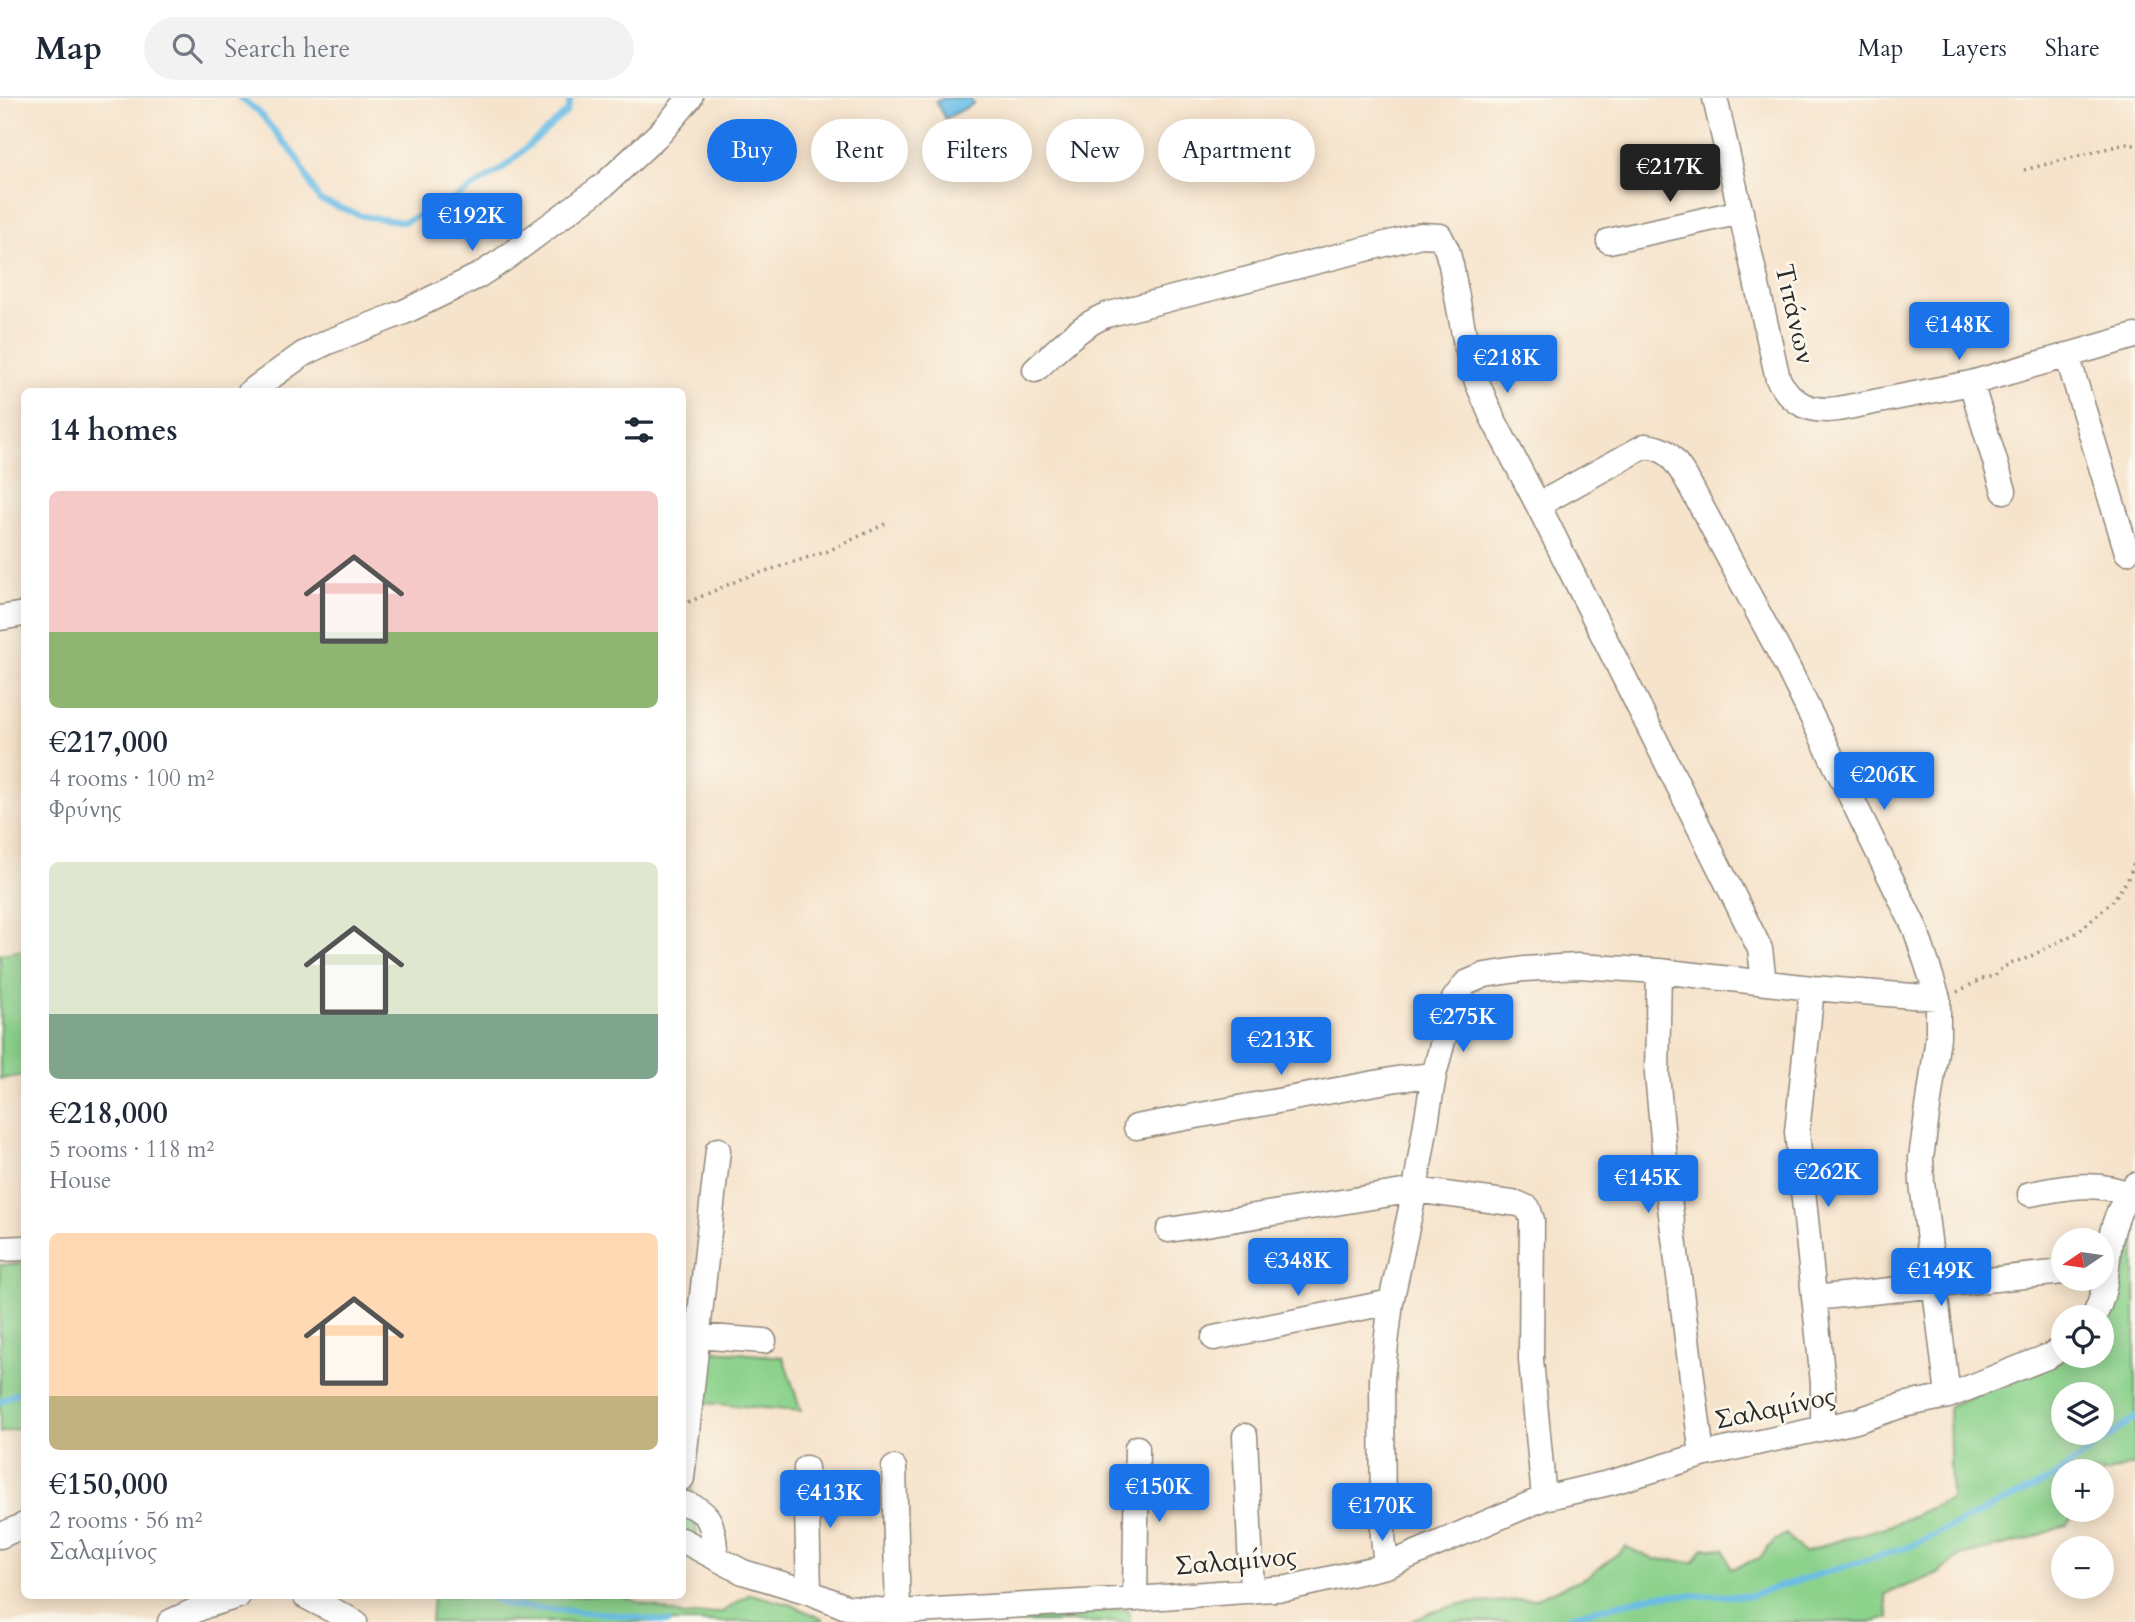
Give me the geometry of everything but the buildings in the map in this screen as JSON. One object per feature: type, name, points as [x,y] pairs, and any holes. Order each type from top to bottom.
[{"type":"street","points":[[256,388],[303,354],[404,312],[478,276],[503,260],[604,185],[662,131],[690,98]]},
{"type":"street","name":"Τιτάνων","points":[[1715,98],[1778,379],[1794,400],[1811,408],[1829,411],[1971,383],[2135,336]]},
{"type":"street","points":[[1609,241],[1741,212]]},
{"type":"street","points":[[1035,370],[1090,321],[1106,315],[1420,234],[1440,236],[1449,258],[1466,345],[1477,382],[1492,417],[1760,949],[1764,982]]},
{"type":"street","points":[[2067,355],[2127,552]]},
{"type":"street","points":[[1971,383],[2004,491]]},
{"type":"street","points":[[1538,505],[1645,446],[1668,452],[1685,476],[1789,670],[1915,928],[1938,998],[1938,1037],[1921,1158],[1948,1396]]},
{"type":"street","points":[[0,618],[21,614]]},
{"type":"street","points":[[1385,1566],[1382,1378],[1391,1302],[1415,1190],[1434,1074],[1454,999],[1466,983],[1485,975],[1578,966],[1659,971],[1812,988],[1938,998]]},
{"type":"street","points":[[1659,971],[1657,1074],[1668,1191],[1702,1455]]},
{"type":"street","points":[[1812,988],[1797,1132],[1823,1383],[1824,1428]]},
{"type":"street","points":[[1136,1127],[1434,1074]]},
{"type":"street","points":[[686,1407],[690,1336],[718,1150]]},
{"type":"street","points":[[2030,1194],[2077,1186],[2132,1189],[2114,1228]]},
{"type":"street","points":[[1170,1230],[1415,1190],[1519,1204],[1528,1208],[1532,1220],[1531,1360],[1544,1498]]},
{"type":"street","points":[[0,1249],[21,1248]]},
{"type":"street","points":[[1815,1298],[2051,1273]]},
{"type":"street","points":[[1214,1338],[1391,1302]]},
{"type":"street","points":[[690,1336],[764,1341]]},
{"type":"street","name":"Σαλαμίνος","points":[[686,1542],[743,1572],[809,1592],[846,1607],[898,1612],[1288,1588],[1385,1566],[1544,1498],[1613,1482],[1702,1455],[1856,1421],[1903,1405],[1948,1396],[2051,1355]]},
{"type":"street","points":[[1245,1436],[1252,1591]]},
{"type":"street","points":[[1135,1599],[1137,1448]]},
{"type":"street","points":[[806,1468],[809,1592]]},
{"type":"street","points":[[894,1468],[898,1612]]},
{"type":"street","points":[[686,1504],[698,1507],[707,1515],[714,1535],[716,1558]]},
{"type":"street","points":[[0,1536],[21,1526]]},
{"type":"street","points":[[170,1622],[230,1599]]},
{"type":"street","points":[[311,1599],[355,1622]]},
{"type":"path","points":[[2024,170],[2125,144],[2135,145]]},
{"type":"path","points":[[686,603],[741,579],[828,551],[885,524]]},
{"type":"path","points":[[1938,998],[1995,976],[2013,962],[2025,959],[2078,932],[2112,902],[2128,879],[2135,861]]},
{"type":"green space","points":[[21,950],[21,1076],[0,1079],[0,954]]},
{"type":"green space","points":[[2135,1202],[2135,1464],[2114,1470],[2114,1459],[2051,1459],[2051,1522],[2069,1522],[2067,1525],[2023,1541],[1960,1556],[1938,1574],[1885,1594],[1889,1618],[1873,1622],[1410,1622],[1461,1604],[1534,1599],[1589,1576],[1626,1547],[1653,1559],[1694,1562],[1703,1548],[1724,1549],[1731,1569],[1760,1558],[1774,1541],[1786,1534],[1804,1553],[1892,1525],[1951,1499],[1949,1406],[2051,1363],[2051,1368],[2114,1368],[2114,1305],[2110,1305],[2118,1280],[2118,1257],[2125,1221]]},
{"type":"green space","points":[[21,1263],[21,1428],[0,1433],[0,1265]]},
{"type":"green space","points":[[686,1348],[783,1357],[801,1411],[691,1402],[688,1444],[698,1547],[686,1541]]},
{"type":"green space","points":[[750,1594],[792,1605],[822,1619],[822,1622],[431,1622],[433,1599],[629,1599],[684,1616],[722,1612]]},
{"type":"green space","points":[[1128,1609],[1130,1622],[964,1622]]},
{"type":"water","points":[[944,98],[970,98],[973,104],[945,119],[936,102]]},
{"type":"waterway","points":[[240,98],[258,111],[297,158],[319,200],[362,216],[404,222],[446,204],[502,169],[567,112],[571,98]]},
{"type":"waterway","points":[[0,1402],[21,1392]]},
{"type":"waterway","points":[[1560,1622],[1577,1614],[1658,1595],[1749,1596],[1911,1546],[2051,1479],[2135,1418]]},
{"type":"waterway","points":[[495,1599],[509,1606],[613,1614],[668,1622]]}]
